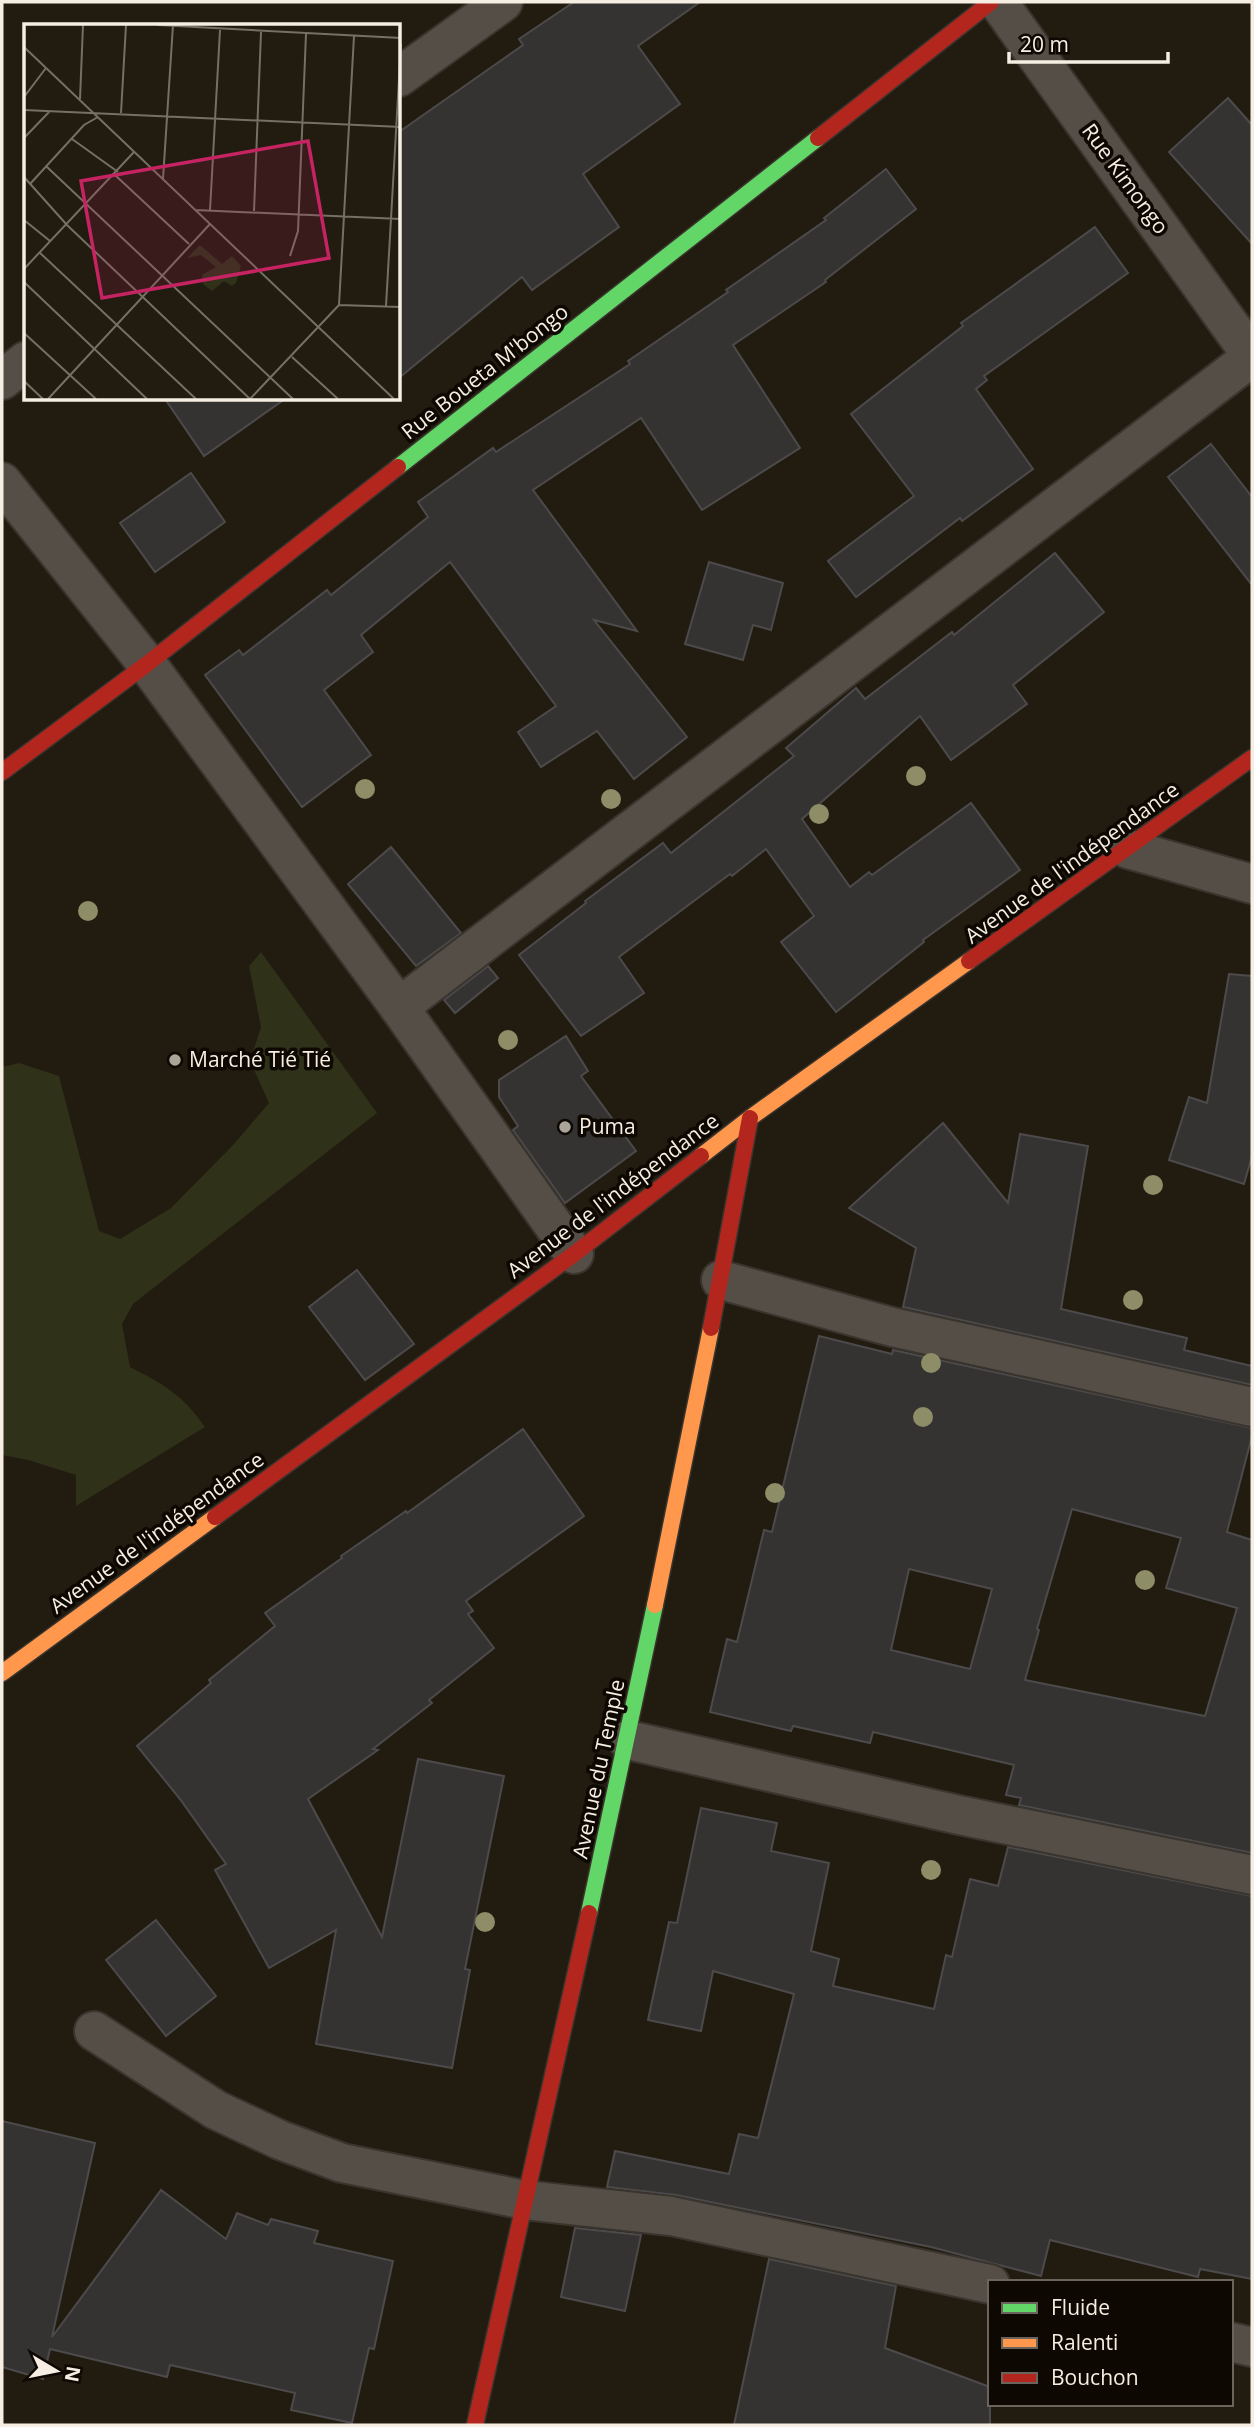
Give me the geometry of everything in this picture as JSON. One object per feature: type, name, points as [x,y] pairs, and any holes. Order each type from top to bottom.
[{"type":"street","points":[[401,76],[503,2]]},
{"type":"street","name":"Rue Boueta M'bongo","points":[[2,772],[147,664],[991,2]]},
{"type":"street","name":"Rue Kimongo","points":[[998,2],[1252,357]]},
{"type":"street","points":[[399,1007],[1252,357]]},
{"type":"street","points":[[2,380],[24,363]]},
{"type":"street","points":[[2,482],[147,664],[399,1007],[574,1254]]},
{"type":"street","name":"Avenue de l'indépendance","points":[[2,1673],[574,1254],[750,1118],[1252,758]]},
{"type":"street","points":[[1128,849],[1252,884]]},
{"type":"street","name":"Avenue du Temple","points":[[475,2425],[628,1740],[721,1280],[750,1118]]},
{"type":"street","points":[[721,1280],[892,1327],[1252,1407]]},
{"type":"street","points":[[628,1740],[960,1815],[1252,1875]]},
{"type":"street","points":[[94,2031],[216,2110],[281,2140],[342,2163],[525,2200],[671,2216],[988,2284]]},
{"type":"street","points":[[1233,2342],[1252,2347]]},
{"type":"green space","points":[[261,952],[377,1113],[133,1304],[122,1324],[130,1367],[172,1391],[205,1427],[76,1506],[76,1475],[2,1455],[2,1067],[19,1063],[59,1076],[99,1231],[120,1239],[171,1208],[233,1145],[269,1103],[250,1061],[261,1027],[249,966]]},
{"type":"building","points":[[574,2],[700,2],[638,46],[680,104],[583,174],[619,227],[532,290],[522,277],[401,376],[401,131],[523,45],[519,39]]},
{"type":"building","points":[[1228,98],[1252,125],[1252,244],[1169,152]]},
{"type":"building","points":[[886,169],[916,209],[825,280],[826,282],[733,345],[800,448],[702,510],[641,418],[533,490],[637,631],[594,620],[687,737],[634,779],[597,731],[541,767],[518,732],[556,706],[450,562],[361,635],[373,652],[324,690],[371,755],[302,807],[205,675],[239,650],[243,655],[327,590],[331,595],[428,517],[418,502],[493,448],[496,452],[630,364],[628,361],[826,220],[824,218]]},
{"type":"building","points":[[1095,227],[1128,273],[984,376],[987,380],[976,389],[1033,469],[962,521],[960,518],[856,597],[828,561],[914,496],[851,414],[963,326],[961,323]]},
{"type":"building","points":[[166,401],[282,401],[204,456]]},
{"type":"building","points":[[1211,444],[1252,497],[1252,585],[1168,477]]},
{"type":"building","points":[[191,473],[225,522],[155,572],[120,523]]},
{"type":"building","points":[[1055,553],[1104,612],[1013,685],[1027,704],[951,760],[920,716],[802,819],[850,887],[869,872],[872,875],[971,803],[1020,870],[923,940],[924,942],[836,1012],[781,942],[814,916],[766,849],[619,957],[644,993],[581,1036],[519,955],[586,903],[585,901],[663,843],[671,853],[794,756],[786,748],[856,688],[865,699],[952,632],[954,635]]},
{"type":"building","points":[[709,562],[783,583],[771,630],[753,625],[743,660],[685,644]]},
{"type":"building","points":[[391,847],[461,933],[416,966],[348,884]]},
{"type":"building","points":[[488,966],[498,978],[455,1013],[444,1000]]},
{"type":"building","points":[[1229,974],[1252,976],[1252,1156],[1244,1184],[1169,1160],[1189,1097],[1207,1103]]},
{"type":"building","points":[[566,1036],[588,1071],[581,1076],[636,1151],[565,1203],[513,1130],[518,1126],[499,1097],[499,1080]]},
{"type":"building","points":[[943,1123],[1008,1203],[1020,1134],[1088,1146],[1061,1309],[1187,1338],[1184,1350],[1252,1366],[1252,1385],[903,1307],[916,1248],[849,1208]]},
{"type":"building","points":[[357,1270],[414,1344],[365,1380],[309,1307]]},
{"type":"building","points":[[819,1336],[892,1354],[893,1350],[1252,1428],[1227,1532],[1252,1540],[1252,1853],[1019,1805],[1021,1798],[1006,1795],[1014,1765],[873,1732],[870,1743],[793,1726],[791,1731],[710,1712],[727,1639],[737,1642],[764,1530],[772,1532]],"holes":[[[1072,1509],[1181,1538],[1166,1588],[1237,1608],[1205,1716],[1025,1680]],[[909,1569],[992,1589],[970,1669],[891,1650]]]},
{"type":"building","points":[[523,1429],[584,1516],[466,1601],[473,1611],[468,1614],[494,1648],[429,1700],[432,1703],[373,1749],[378,1750],[308,1799],[382,1937],[418,1759],[504,1776],[465,1969],[470,1970],[452,2068],[316,2044],[336,1930],[269,1968],[215,1870],[226,1864],[180,1799],[137,1746],[211,1683],[209,1680],[275,1626],[265,1613],[342,1558],[341,1556],[406,1511],[407,1513]]},
{"type":"building","points":[[701,1808],[777,1823],[771,1851],[829,1863],[811,1951],[839,1959],[833,1986],[934,2009],[946,1955],[952,1957],[970,1879],[998,1886],[1008,1847],[1252,1896],[1252,2279],[1200,2269],[1198,2277],[1050,2240],[1041,2276],[931,2247],[676,2195],[607,2187],[615,2151],[729,2174],[739,2134],[758,2138],[794,1994],[713,1971],[701,2031],[648,2020],[669,1922],[677,1923]]},
{"type":"building","points":[[156,1920],[216,1996],[166,2036],[106,1960]]},
{"type":"building","points":[[2,2121],[95,2143],[52,2337],[161,2190],[226,2239],[237,2213],[268,2225],[271,2219],[318,2231],[314,2243],[393,2261],[374,2349],[369,2348],[352,2423],[291,2410],[295,2393],[170,2365],[167,2377],[50,2349],[43,2379],[2,2367]]},
{"type":"building","points":[[575,2228],[641,2235],[625,2311],[561,2297]]},
{"type":"building","points":[[769,2259],[896,2286],[885,2348],[988,2386],[990,2425],[734,2425]]},
{"type":"traffic: fast","points":[[398,467],[818,138]]},
{"type":"traffic: fast","points":[[589,1913],[655,1605]]},
{"type":"traffic: slow","points":[[701,1156],[969,961]]},
{"type":"traffic: slow","points":[[655,1605],[711,1328]]},
{"type":"traffic: slow","points":[[2,1673],[215,1517]]},
{"type":"traffic: jam","points":[[818,138],[991,2]]},
{"type":"traffic: jam","points":[[2,772],[147,664],[398,467]]},
{"type":"traffic: jam","points":[[969,961],[1252,758]]},
{"type":"traffic: jam","points":[[711,1328],[750,1118]]},
{"type":"traffic: jam","points":[[215,1517],[574,1254],[701,1156]]},
{"type":"traffic: jam","points":[[475,2425],[589,1913]]},
{"type":"place","name":"Marché Tié Tié","points":[[175,1060]]},
{"type":"place","name":"Puma","points":[[565,1127]]}]
